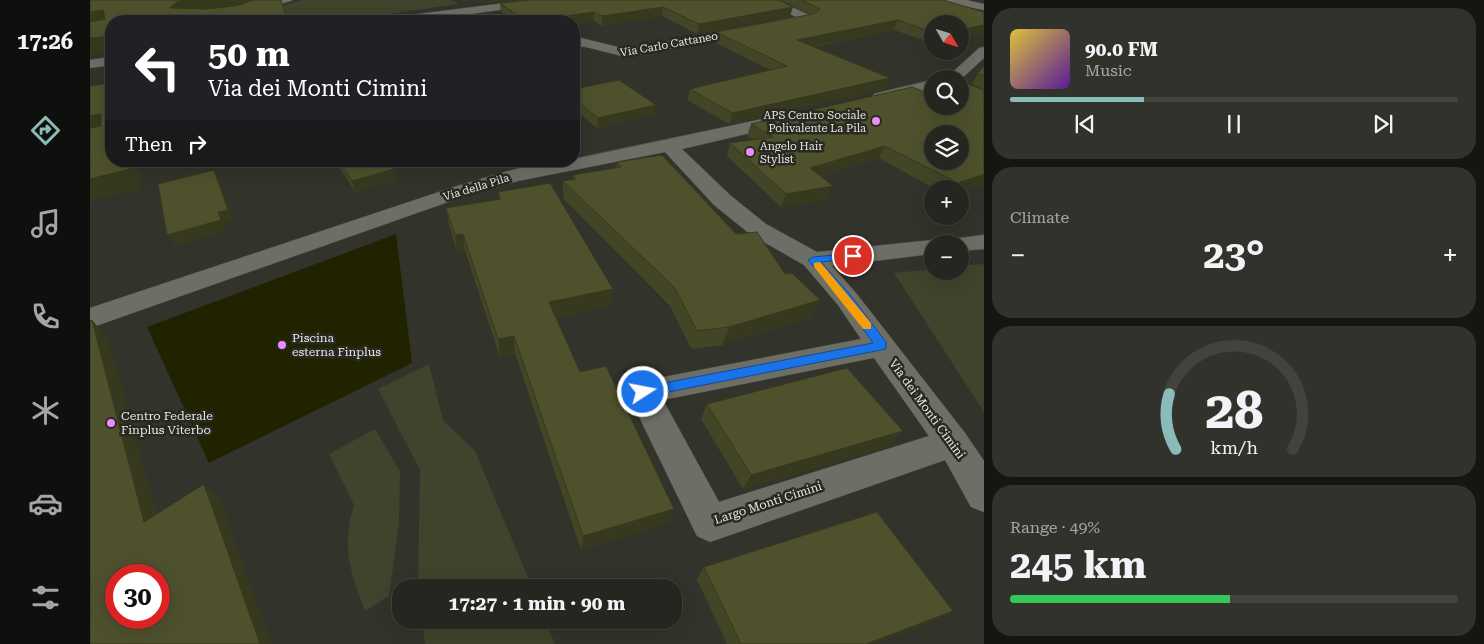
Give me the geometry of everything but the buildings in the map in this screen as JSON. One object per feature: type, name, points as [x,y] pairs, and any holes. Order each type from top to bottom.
[{"type":"street","points":[[246,15],[287,0]]},
{"type":"street","points":[[441,15],[577,0]]},
{"type":"street","name":"Via Carlo Cattaneo","points":[[580,42],[591,42],[602,50],[626,53],[809,18],[767,0]]},
{"type":"street","points":[[948,0],[984,7]]},
{"type":"street","points":[[486,9],[494,15]]},
{"type":"street","points":[[962,70],[984,51]]},
{"type":"street","points":[[90,64],[105,62]]},
{"type":"street","points":[[867,100],[924,87]]},
{"type":"street","name":"Via della Pila","points":[[580,158],[669,146],[802,115]]},
{"type":"street","name":"Via dei Monti Cimini","points":[[669,146],[722,200],[758,229],[813,260],[847,299],[953,443],[978,482],[984,495]]},
{"type":"street","name":"Via della Pila","points":[[90,318],[460,191],[510,168]]},
{"type":"street","points":[[969,243],[984,242]]},
{"type":"street","points":[[813,260],[924,248]]},
{"type":"street","name":"Largo Monti Cimini","points":[[881,346],[643,392],[710,523],[953,443]]},
{"type":"shaded area","points":[[302,0],[452,0],[459,4],[381,15],[249,15]]},
{"type":"shaded area","name":"Piscina esterna Finplus","points":[[396,234],[412,363],[209,463],[147,327]]},
{"type":"shaded area","points":[[984,264],[984,412],[894,273],[924,270],[924,280],[969,280],[969,265]]},
{"type":"shaded area","points":[[429,364],[443,420],[475,451],[529,579],[418,579],[420,470],[378,389]]},
{"type":"shaded area","points":[[375,429],[400,471],[399,523],[389,596],[365,611],[355,584],[349,559],[348,534],[354,505],[329,454]]},
{"type":"shaded area","points":[[423,629],[549,629],[555,644],[425,644]]},
{"type":"slow traffic","points":[[818,265],[867,326]]},
{"type":"place","name":"APS Centro Sociale Polivalente La Pila","points":[[876,121]]},
{"type":"place","name":"Angelo Hair Stylist","points":[[750,152]]},
{"type":"place","name":"Piscina esterna Finplus","points":[[282,345]]},
{"type":"place","name":"Centro Federale Finplus Viterbo","points":[[111,423]]},
{"type":"route","points":[[643,392],[881,346],[847,299],[813,260],[853,256]]}]
